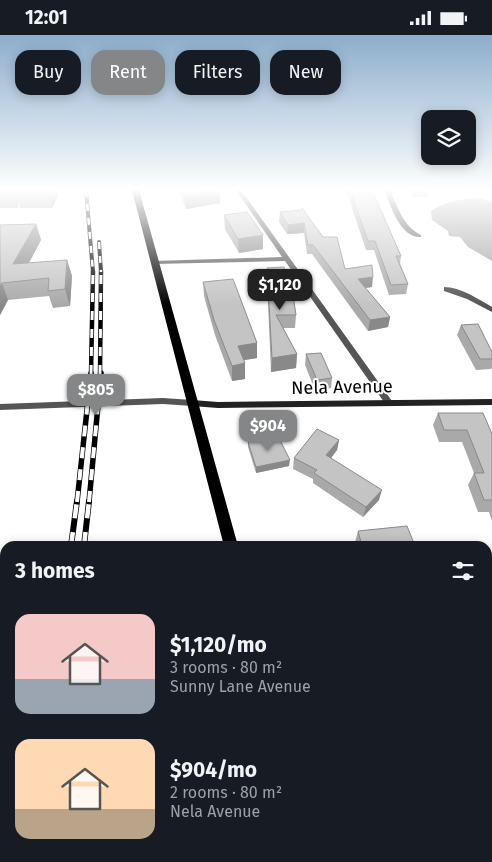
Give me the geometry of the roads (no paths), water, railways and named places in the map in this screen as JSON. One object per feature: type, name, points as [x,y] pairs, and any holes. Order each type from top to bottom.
[{"type":"main road","points":[[145,229],[230,541]]},
{"type":"street","points":[[265,229],[389,403]]},
{"type":"street","points":[[406,229],[410,233],[419,236]]},
{"type":"street","points":[[154,263],[287,259]]},
{"type":"street","points":[[447,289],[470,297],[492,310]]},
{"type":"street","points":[[0,407],[164,401],[192,403]]},
{"type":"street","name":"Nela Avenue","points":[[192,403],[218,405],[492,402]]},
{"type":"railway","points":[[89,229],[93,272]]},
{"type":"railway","points":[[99,242],[101,272]]},
{"type":"railway","points":[[91,374],[93,272]]},
{"type":"railway","points":[[100,374],[101,272]]},
{"type":"railway","points":[[77,502],[91,373]]},
{"type":"railway","points":[[89,502],[101,373]]},
{"type":"railway","points":[[72,541],[77,501]]},
{"type":"railway","points":[[85,541],[89,501]]}]
